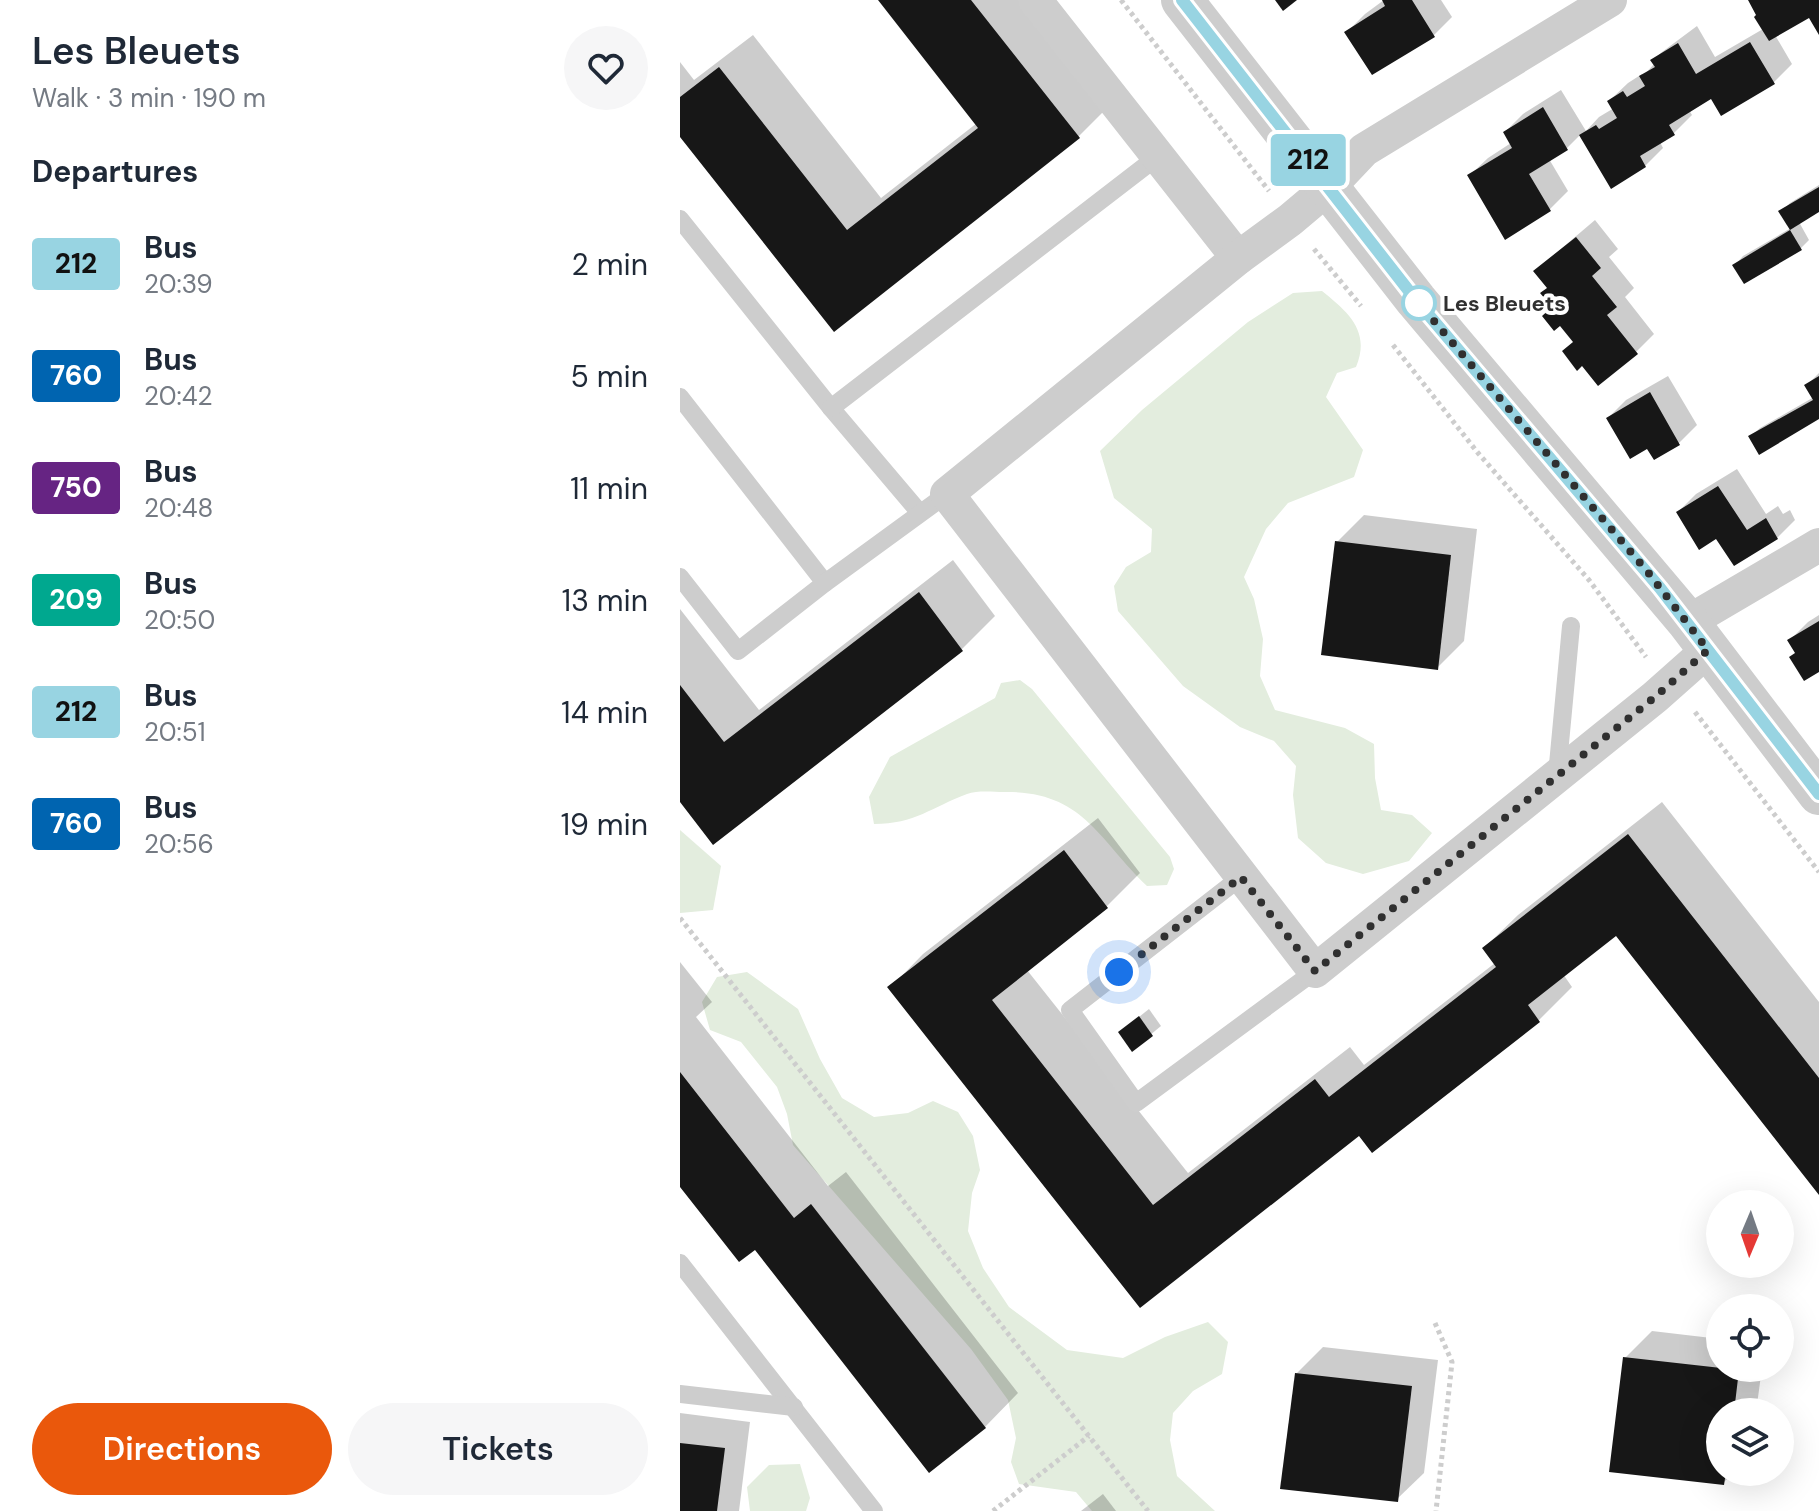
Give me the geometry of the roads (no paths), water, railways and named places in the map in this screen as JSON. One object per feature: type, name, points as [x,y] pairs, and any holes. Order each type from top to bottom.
[{"type":"street","points":[[1035,0],[1238,258]]},
{"type":"street","points":[[1182,0],[1416,300],[1698,636],[1819,794]]},
{"type":"street","points":[[1610,0],[1364,150],[1328,188],[1290,220],[1238,258],[934,503],[1315,971],[1668,686],[1698,636],[1819,545]]},
{"type":"lane","points":[[831,408],[1157,157]]},
{"type":"lane","points":[[680,219],[831,408],[934,503],[738,651],[680,577]]},
{"type":"lane","points":[[680,397],[825,583]]},
{"type":"lane","points":[[1557,776],[1571,626]]},
{"type":"lane","points":[[1241,877],[1070,1010],[1136,1103],[1315,971]]},
{"type":"lane","points":[[680,1263],[874,1511]]},
{"type":"lane","points":[[680,1394],[794,1407]]},
{"type":"place","name":"Les Bleuets","points":[[1419,303]]}]
